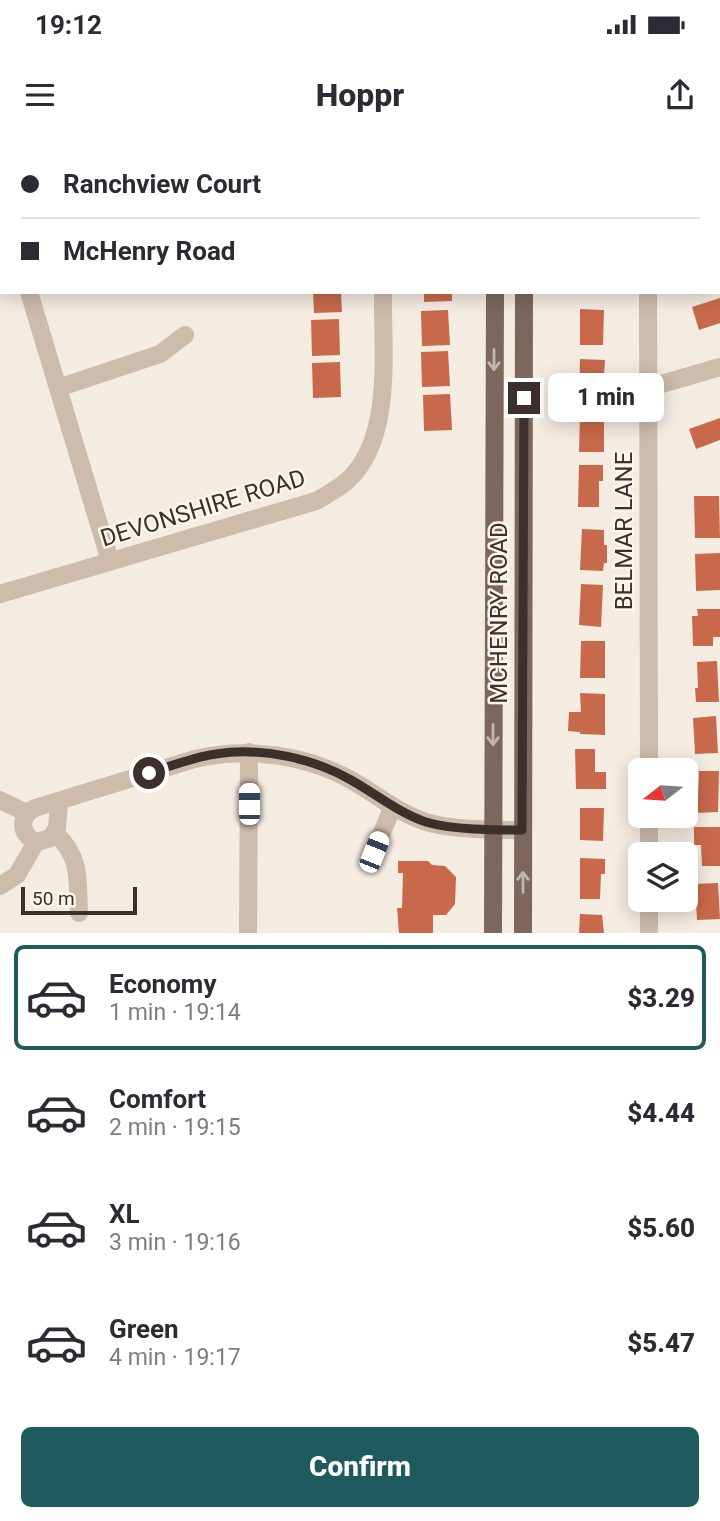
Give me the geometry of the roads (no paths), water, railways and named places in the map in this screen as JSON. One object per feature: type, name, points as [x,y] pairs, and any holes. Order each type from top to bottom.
[{"type":"main road","name":"MCHENRY ROAD","points":[[493,933],[495,294]]},
{"type":"main road","name":"MCHENRY ROAD","points":[[523,933],[524,294]]},
{"type":"street","points":[[30,294],[110,561]]},
{"type":"street","name":"DEVONSHIRE ROAD","points":[[0,594],[316,501],[336,490],[350,478],[369,452],[380,419],[383,294]]},
{"type":"street","name":"BELMAR LANE","points":[[648,294],[649,758]]},
{"type":"street","points":[[58,388],[160,354],[184,335]]},
{"type":"street","points":[[648,388],[720,367]]},
{"type":"street","points":[[59,802],[55,833],[47,841],[36,842],[26,836],[23,832],[23,820],[27,813],[36,808],[195,759],[217,754],[249,752],[314,764],[350,779],[393,806],[427,822],[493,830],[522,830]]},
{"type":"street","points":[[248,933],[249,752]]},
{"type":"street","points":[[0,800],[27,813]]},
{"type":"street","points":[[374,852],[393,806]]},
{"type":"street","points":[[55,833],[68,846],[76,864],[79,913]]},
{"type":"street","points":[[0,886],[18,874],[36,842]]},
{"type":"street","points":[[649,912],[649,933]]}]
